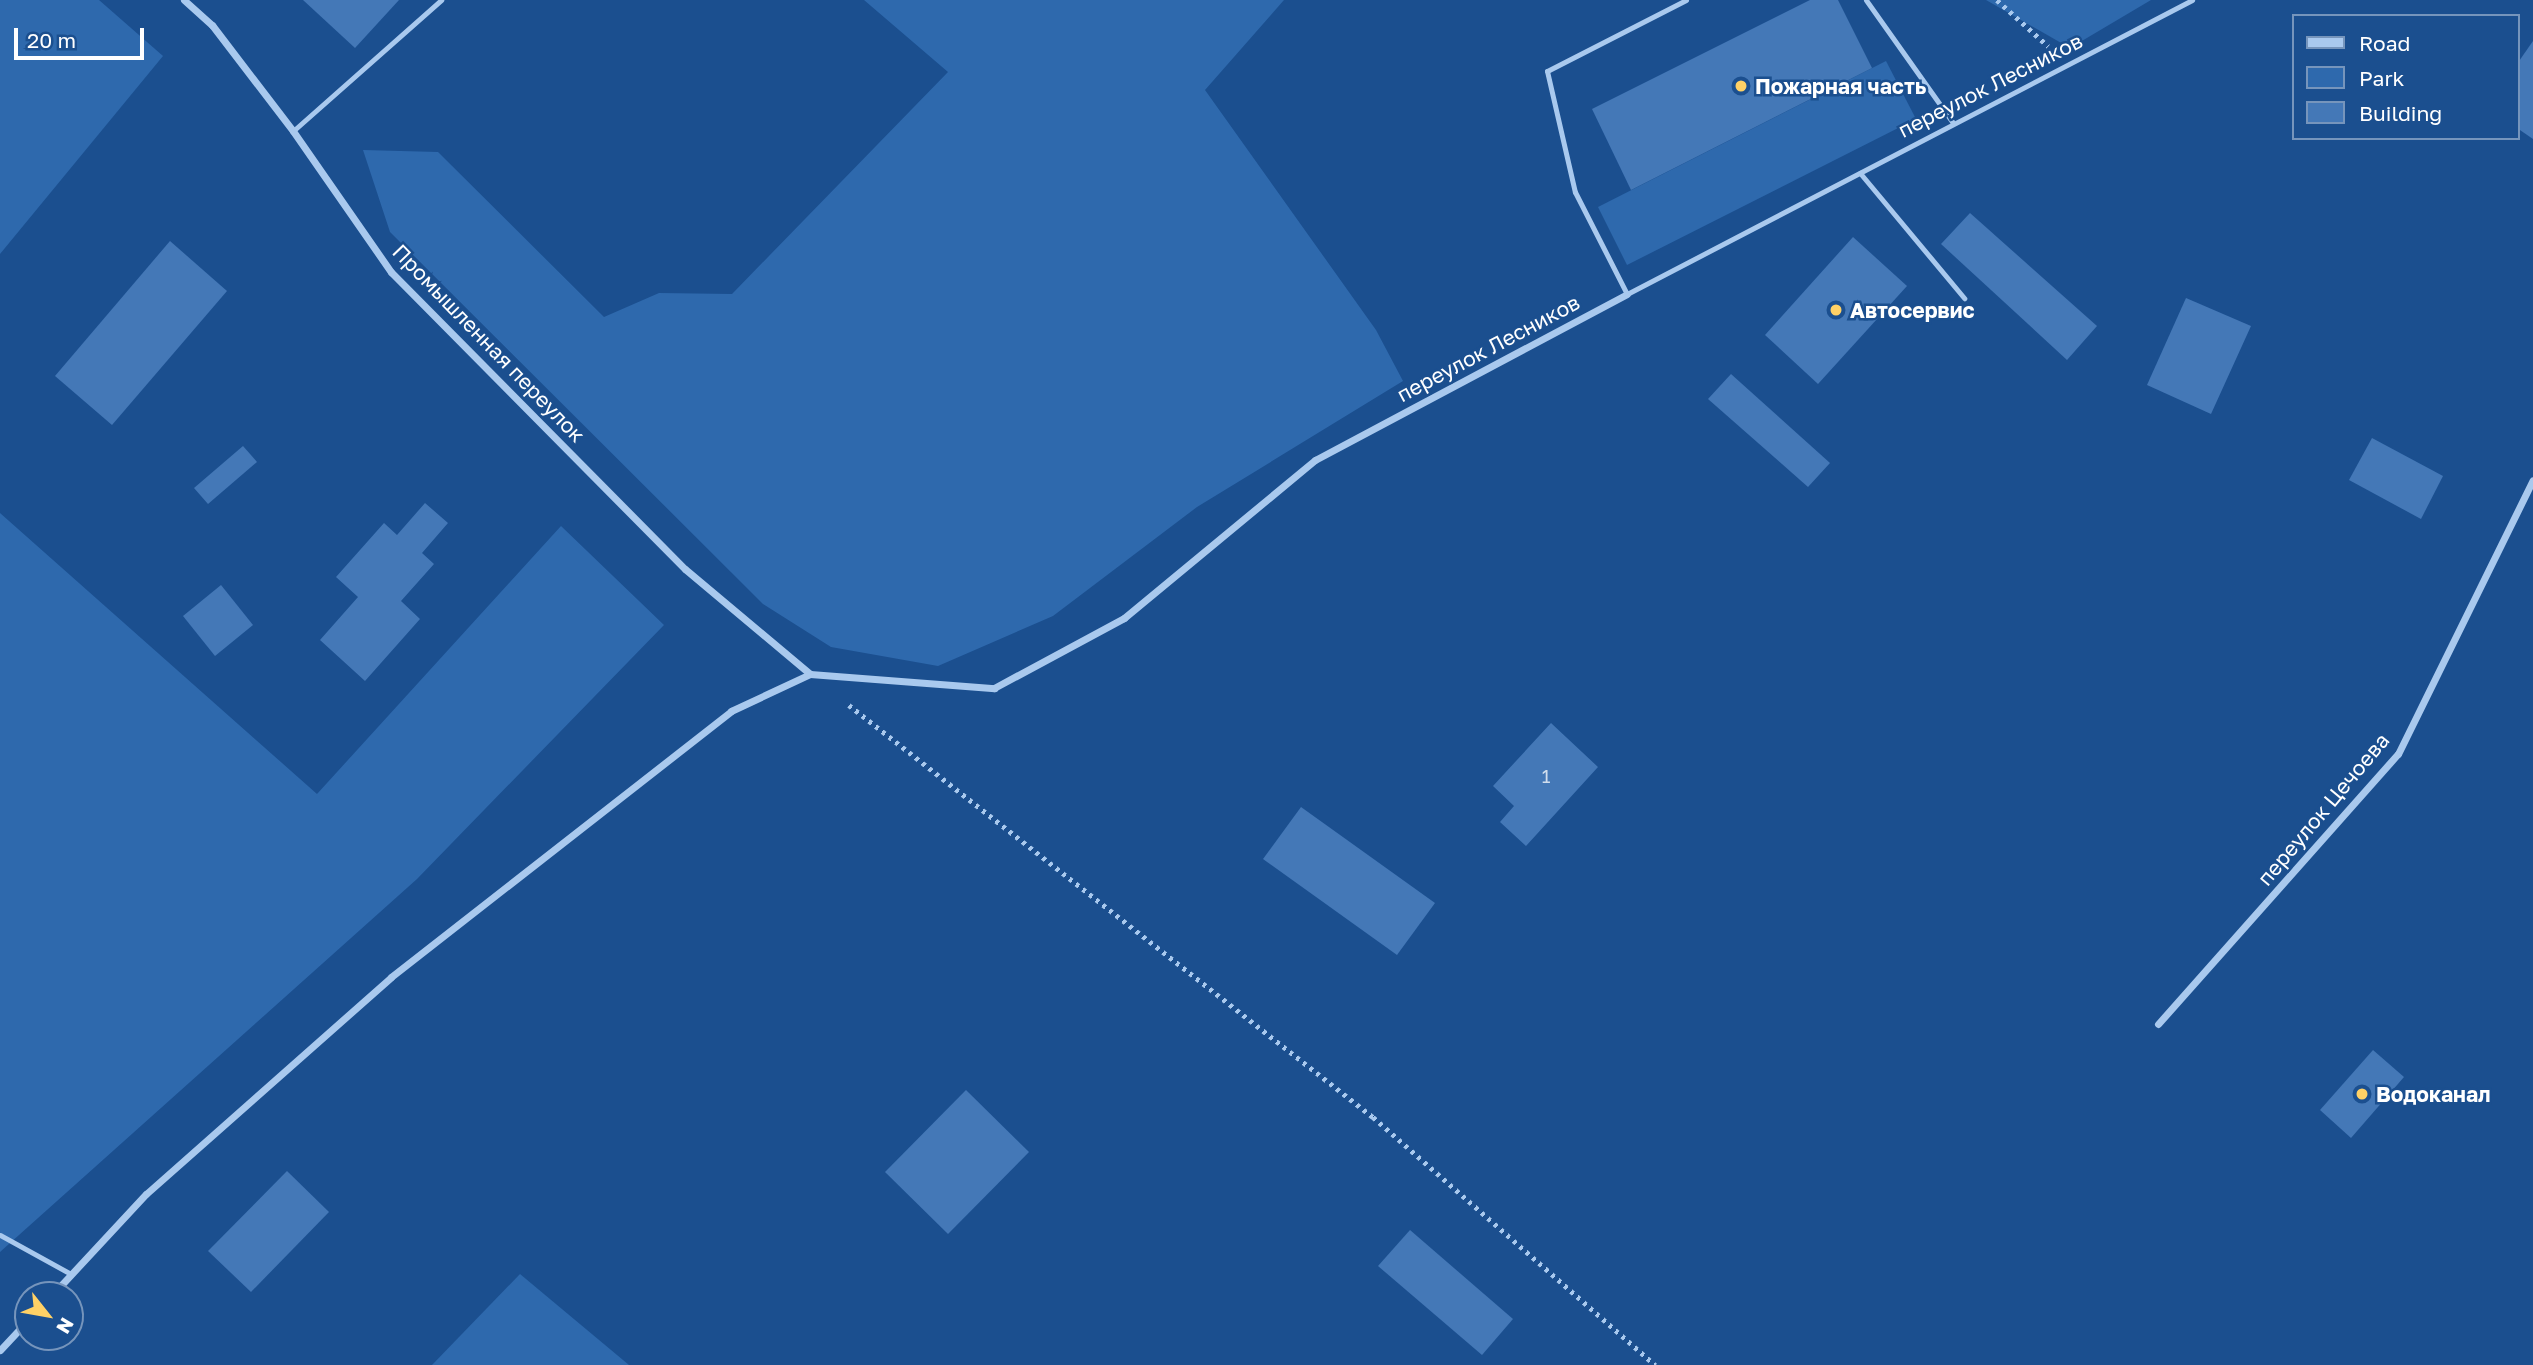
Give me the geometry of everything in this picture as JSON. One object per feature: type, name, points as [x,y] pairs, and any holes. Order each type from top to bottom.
[{"type":"street","name":"Промышленная переулок","points":[[184,0],[212,25],[293,131],[391,272],[685,569],[810,674]]},
{"type":"street","name":"переулок Лесников","points":[[810,674],[994,688],[1124,618],[1315,460],[1627,294]]},
{"type":"street","name":"переулок Цечоева","points":[[2158,1024],[2398,754],[2533,480]]},
{"type":"street","points":[[65,1281],[146,1195],[391,977],[731,711],[810,674]]},
{"type":"street","points":[[0,1350],[14,1335]]},
{"type":"lane","points":[[293,131],[441,0]]},
{"type":"lane","points":[[1627,294],[1576,192],[1547,71],[1686,0]]},
{"type":"lane","points":[[1866,0],[1953,123]]},
{"type":"lane","name":"переулок Лесников","points":[[1627,294],[2192,0]]},
{"type":"lane","points":[[1860,173],[1964,298]]},
{"type":"lane","points":[[0,1235],[71,1274]]},
{"type":"path","points":[[1997,0],[2073,62]]},
{"type":"path","points":[[810,674],[1373,1117],[1655,1365]]},
{"type":"green space","points":[[0,0],[99,0],[163,56],[0,254]]},
{"type":"green space","points":[[864,0],[1284,0],[1205,90],[1376,330],[1403,381],[1197,507],[1053,616],[938,666],[831,647],[763,604],[390,232],[363,150],[438,152],[604,317],[659,293],[732,294],[948,72]]},
{"type":"green space","points":[[1986,0],[2151,0],[2070,48]]},
{"type":"green space","points":[[1886,61],[1916,119],[1627,265],[1598,207]]},
{"type":"green space","points":[[0,513],[317,794],[561,526],[664,625],[417,879],[0,1252]]},
{"type":"green space","points":[[520,1274],[629,1365],[432,1365]]},
{"type":"building","points":[[303,0],[399,0],[355,48]]},
{"type":"building","points":[[1810,0],[1838,0],[1872,68],[1631,190],[1592,109]]},
{"type":"building","points":[[2533,41],[2533,139],[2519,129],[2519,61]]},
{"type":"building","points":[[1970,213],[2097,326],[2067,360],[1941,244]]},
{"type":"building","name":"Автосервис","points":[[1853,237],[1907,286],[1818,384],[1765,335]]},
{"type":"building","points":[[170,241],[227,291],[112,425],[55,376]]},
{"type":"building","points":[[2186,298],[2251,326],[2211,414],[2147,385]]},
{"type":"building","points":[[1731,374],[1830,463],[1808,487],[1708,399]]},
{"type":"building","points":[[2372,438],[2443,476],[2421,519],[2349,480]]},
{"type":"building","points":[[243,446],[257,462],[208,504],[194,488]]},
{"type":"building","points":[[425,503],[448,523],[422,553],[434,564],[401,601],[420,619],[365,681],[320,640],[358,597],[336,577],[384,523],[397,535]]},
{"type":"building","points":[[221,585],[253,625],[215,656],[183,616]]},
{"type":"building","points":[[1551,723],[1598,767],[1526,846],[1500,822],[1514,806],[1493,786]]},
{"type":"building","points":[[1301,807],[1435,903],[1397,955],[1263,859]]},
{"type":"building","name":"Водоканал","points":[[2373,1050],[2404,1077],[2351,1138],[2320,1110]]},
{"type":"building","points":[[966,1090],[1029,1152],[948,1234],[885,1172]]},
{"type":"building","points":[[287,1171],[329,1212],[251,1292],[208,1251]]},
{"type":"building","points":[[1410,1230],[1513,1319],[1482,1355],[1378,1266]]},
{"type":"place","name":"Пожарная часть","points":[[1741,86]]},
{"type":"place","name":"Автосервис","points":[[1836,310]]},
{"type":"place","name":"Водоканал","points":[[2362,1094]]}]
